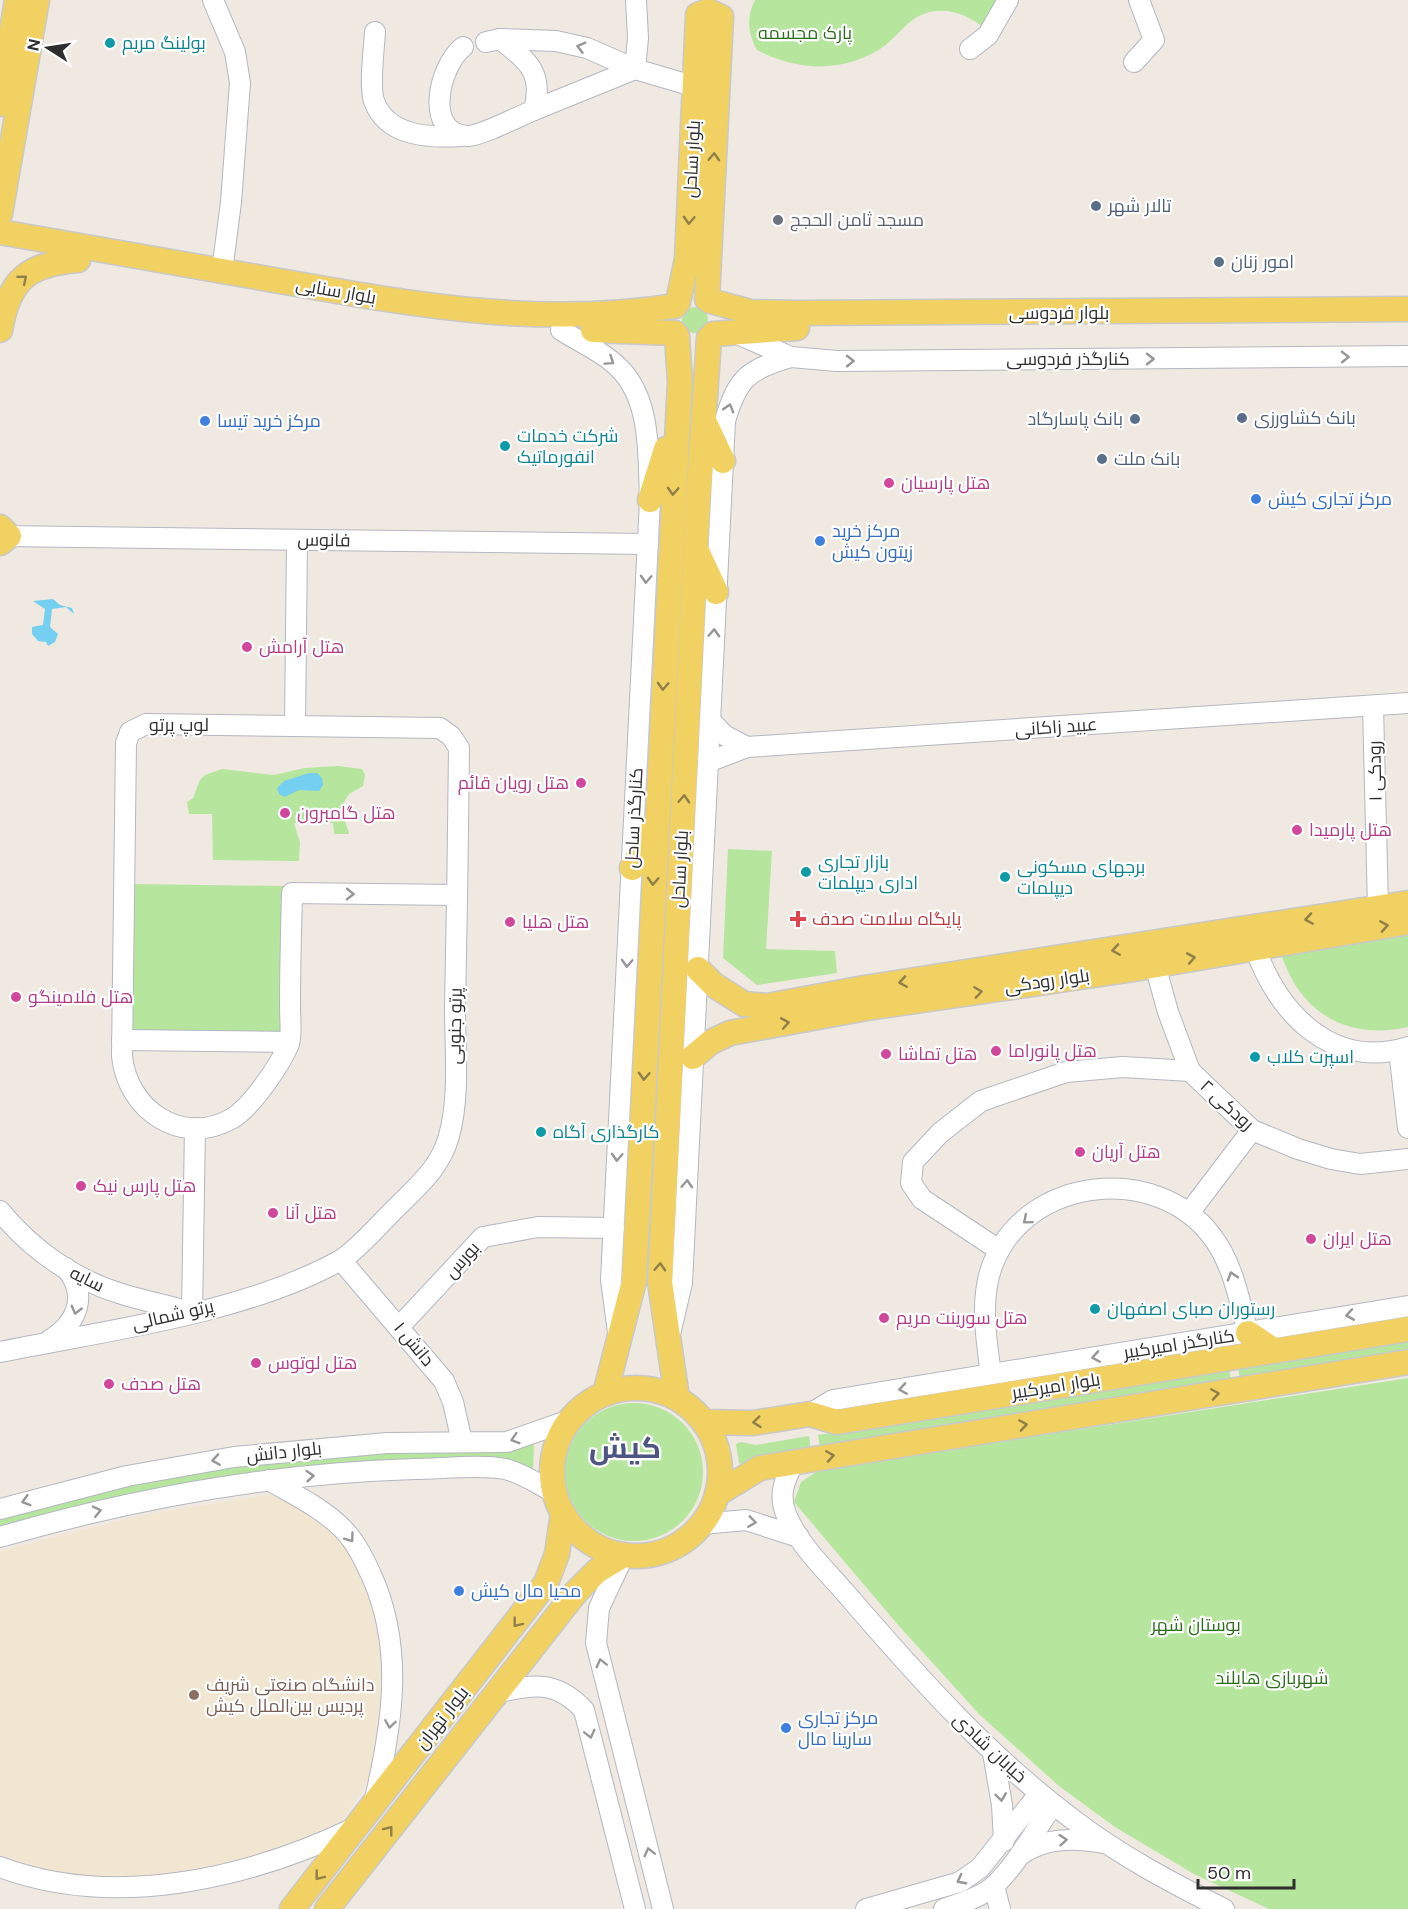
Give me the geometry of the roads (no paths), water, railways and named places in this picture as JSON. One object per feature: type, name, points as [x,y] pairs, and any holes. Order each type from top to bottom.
[{"type":"main road","points":[[0,214],[6,111],[17,0]]},
{"type":"main road","points":[[6,111],[38,0]]},
{"type":"main road","name":"بلوار ساحل","points":[[676,304],[687,259],[696,87],[704,11]]},
{"type":"main road","name":"بلوار ساحل","points":[[704,11],[709,300]]},
{"type":"main road","name":"بلوار سنایی","points":[[0,232],[409,303],[480,312],[563,316],[622,315],[676,304]]},
{"type":"main road","name":"بلوار سنایی","points":[[0,246],[406,318],[479,326],[676,335]]},
{"type":"main road","points":[[0,330],[4,304],[20,280],[31,272],[56,262],[78,260]]},
{"type":"main road","points":[[691,296],[709,300],[718,320],[719,335],[696,344],[689,343],[676,335],[670,323],[676,304],[691,296]]},
{"type":"main road","name":"بلوار فردوسی","points":[[709,300],[751,312],[796,313],[1408,309]]},
{"type":"main road","name":"بلوار فردوسی","points":[[719,335],[794,328],[1408,325]]},
{"type":"main road","name":"بلوار ساحل","points":[[605,1394],[620,1344],[634,1281],[680,382],[676,335]]},
{"type":"main road","name":"بلوار ساحل","points":[[677,1398],[667,1346],[660,1282],[696,549],[704,422],[719,335]]},
{"type":"main road","points":[[650,500],[677,412]]},
{"type":"main road","points":[[704,422],[723,461]]},
{"type":"main road","points":[[696,549],[716,592]]},
{"type":"main road","points":[[632,868],[657,821]]},
{"type":"main road","name":"بلوار رودکی","points":[[698,969],[714,986],[744,1004],[780,1005],[864,988],[1408,903]]},
{"type":"main road","name":"بلوار رودکی","points":[[693,1057],[721,1036],[740,1031],[867,1008],[1155,965],[1408,922]]},
{"type":"main road","points":[[740,1031],[735,1025],[734,1013],[744,1004]]},
{"type":"main road","name":"بلوار امیرکبیر","points":[[704,1422],[753,1423],[810,1414],[837,1422],[1408,1329]]},
{"type":"main road","points":[[1248,1333],[1275,1351]]},
{"type":"main road","name":"بلوار امیرکبیر","points":[[717,1494],[760,1468],[1408,1362]]},
{"type":"main road","points":[[626,1388],[647,1388],[677,1398],[704,1422],[714,1441],[719,1462],[717,1494],[702,1524],[686,1539],[667,1550],[646,1555],[624,1555],[603,1549],[584,1538],[559,1503],[553,1460],[559,1439],[570,1420],[586,1404],[605,1394],[626,1388]]},
{"type":"main road","name":"بلوار تهران","points":[[292,1909],[359,1826],[546,1583],[557,1554],[559,1503]]},
{"type":"main road","name":"بلوار تهران","points":[[327,1909],[576,1592],[597,1571],[624,1555]]},
{"type":"street","points":[[213,0],[235,52],[240,83],[231,202],[222,271]]},
{"type":"street","points":[[635,69],[638,38],[636,0]]},
{"type":"street","points":[[970,49],[988,35],[1008,0]]},
{"type":"street","points":[[1134,62],[1154,40],[1139,0]]},
{"type":"street","points":[[375,32],[374,99],[384,118],[409,134],[438,138],[470,136],[635,69]]},
{"type":"street","points":[[534,110],[539,92],[537,80],[519,54],[493,41],[556,41],[587,48],[635,69],[696,87]]},
{"type":"street","points":[[463,47],[449,63],[442,78],[440,111],[444,125],[452,133],[470,136]]},
{"type":"street","name":"کنارگذر ساحل","points":[[561,330],[618,366],[628,378],[644,413],[650,500],[611,1280],[620,1344]]},
{"type":"street","name":"کنارگذر فردوسی","points":[[719,335],[791,357],[837,361],[1408,356]]},
{"type":"street","points":[[667,1346],[682,1283],[725,420],[733,393],[746,378],[766,364],[791,357]]},
{"type":"street","name":"فانوس","points":[[2,536],[648,544]]},
{"type":"street","points":[[295,726],[297,540]]},
{"type":"street","name":"عبید زاکانی","points":[[708,762],[747,747],[1408,704]]},
{"type":"street","name":"رودکی ۱","points":[[1374,706],[1378,908]]},
{"type":"street","points":[[710,720],[724,735],[747,747]]},
{"type":"street","name":"لوپ پرتو","points":[[457,895],[292,893],[289,1042],[258,1094],[242,1112],[220,1124],[195,1128],[182,1127],[159,1118],[140,1102],[125,1075],[122,1040],[126,743],[130,732],[146,724],[440,728],[451,736],[459,748]]},
{"type":"street","name":"پرتو جنوبی","points":[[341,1260],[434,1171],[449,1137],[454,1108],[459,748]]},
{"type":"street","points":[[1255,947],[1271,984],[1296,1018],[1312,1034],[1333,1044],[1357,1051],[1386,1053],[1403,1049],[1408,1128]]},
{"type":"street","name":"رودکی ۲","points":[[1155,965],[1168,1012],[1190,1071],[1252,1130],[1330,1159],[1360,1164],[1408,1159]]},
{"type":"street","points":[[122,1040],[289,1042]]},
{"type":"street","points":[[999,1250],[922,1199],[911,1183],[913,1162],[940,1133],[981,1101],[1066,1072],[1123,1067],[1190,1071]]},
{"type":"street","points":[[192,1313],[195,1128]]},
{"type":"street","points":[[1189,1213],[1252,1130]]},
{"type":"street","points":[[991,1374],[985,1308],[987,1285],[999,1250],[1028,1219],[1045,1207],[1078,1192],[1107,1187],[1136,1189],[1164,1197],[1189,1213],[1212,1235],[1228,1263],[1248,1333]]},
{"type":"street","name":"سایه","points":[[0,1211],[23,1236],[66,1268],[119,1294],[192,1313]]},
{"type":"street","name":"بورس","points":[[399,1327],[483,1237],[538,1227],[614,1228]]},
{"type":"street","name":"پرتو شمالی","points":[[0,1352],[192,1313],[262,1294],[341,1260]]},
{"type":"street","name":"دانش ۱","points":[[341,1260],[444,1381],[453,1402],[462,1442]]},
{"type":"street","points":[[47,1342],[70,1324],[78,1305],[76,1285],[66,1268]]},
{"type":"street","name":"کنارگذر امیرکبیر","points":[[810,1414],[833,1400],[1408,1306]]},
{"type":"street","name":"بلوار دانش","points":[[0,1509],[127,1476],[234,1457],[346,1445],[507,1442],[570,1420]]},
{"type":"street","name":"خیابان شادی","points":[[794,1462],[785,1479],[782,1494],[785,1513],[799,1537],[885,1639],[993,1753],[1046,1799],[1108,1845],[1224,1909]]},
{"type":"street","name":"بلوار دانش","points":[[0,1537],[139,1502],[269,1480],[388,1470],[506,1469],[559,1503]]},
{"type":"street","name":"بلوار دانش","points":[[269,1480],[323,1512],[341,1527],[366,1563],[380,1595],[394,1669],[392,1709],[374,1805]]},
{"type":"street","points":[[702,1524],[746,1520],[799,1537]]},
{"type":"street","points":[[624,1555],[599,1608],[596,1643],[663,1909]]},
{"type":"street","points":[[496,1693],[523,1687],[556,1688],[573,1698],[584,1710],[635,1909]]},
{"type":"street","points":[[993,1753],[1002,1806],[1004,1841]]},
{"type":"street","points":[[866,1909],[960,1882],[980,1868],[1004,1841],[1025,1828],[1046,1799]]},
{"type":"street","points":[[0,1867],[44,1892],[79,1902],[112,1906],[146,1905],[181,1899],[222,1887],[270,1868],[359,1826]]},
{"type":"street","points":[[1020,1855],[1025,1828]]},
{"type":"street","points":[[944,1909],[970,1900],[994,1886],[1020,1855],[1032,1847],[1059,1840],[1075,1839],[1108,1845]]},
{"type":"street","points":[[994,1886],[1000,1909]]},
{"type":"water","points":[[53,599],[60,605],[72,608],[74,614],[66,607],[52,609],[50,627],[58,634],[55,642],[48,646],[46,642],[38,641],[32,634],[32,627],[43,625],[45,609],[33,601]]},
{"type":"water","points":[[309,773],[317,773],[322,778],[323,785],[319,791],[299,790],[285,797],[279,794],[277,788],[284,781]]},
{"type":"place","name":"بولینگ مریم","points":[[110,43]]},
{"type":"place","name":"تالار شهر","points":[[1096,206]]},
{"type":"place","name":"مسجد ثامن الحجج","points":[[778,220]]},
{"type":"place","name":"امور زنان","points":[[1219,262]]},
{"type":"place","name":"بانک کشاورزی","points":[[1242,418]]},
{"type":"place","name":"بانک پاسارگاد","points":[[1135,419]]},
{"type":"place","name":"مرکز خرید تیسا","points":[[205,421]]},
{"type":"place","name":"شرکت خدمات انفورماتیک","points":[[505,446]]},
{"type":"place","name":"بانک ملت","points":[[1102,459]]},
{"type":"place","name":"هتل پارسیان","points":[[889,483]]},
{"type":"place","name":"مرکز تجاری کیش","points":[[1256,499]]},
{"type":"place","name":"مرکز خرید زیتون کیش","points":[[820,541]]},
{"type":"place","name":"هتل آرامش","points":[[247,647]]},
{"type":"place","name":"هتل رویان قائم","points":[[581,783]]},
{"type":"place","name":"هتل گامبرون","points":[[285,813]]},
{"type":"place","name":"هتل پارمیدا","points":[[1297,830]]},
{"type":"place","name":"بازار تجاری اداری دیپلمات","points":[[806,872]]},
{"type":"place","name":"برجهای مسکونی دیپلمات","points":[[1005,877]]},
{"type":"place","name":"پایگاه سلامت صدف","points":[[798,919]]},
{"type":"place","name":"هتل هلیا","points":[[510,922]]},
{"type":"place","name":"هتل فلامینگو","points":[[16,997]]},
{"type":"place","name":"هتل پانوراما","points":[[996,1051]]},
{"type":"place","name":"هتل تماشا","points":[[886,1054]]},
{"type":"place","name":"اسپرت کلاب","points":[[1255,1057]]},
{"type":"place","name":"کارگذاری آگاه","points":[[541,1132]]},
{"type":"place","name":"هتل آریان","points":[[1080,1152]]},
{"type":"place","name":"هتل پارس نیک","points":[[81,1186]]},
{"type":"place","name":"هتل آنا","points":[[273,1213]]},
{"type":"place","name":"هتل ایران","points":[[1311,1239]]},
{"type":"place","name":"رستوران صبای اصفهان","points":[[1095,1309]]},
{"type":"place","name":"هتل سورینت مريم","points":[[884,1318]]},
{"type":"place","name":"هتل لوتوس","points":[[256,1363]]},
{"type":"place","name":"هتل صدف","points":[[109,1384]]},
{"type":"place","name":"محیا مال کیش","points":[[459,1591]]},
{"type":"place","name":"دانشگاه صنعتی شریف پردیس بین‌الملل کیش","points":[[194,1695]]},
{"type":"place","name":"مرکز تجاری سارینا مال","points":[[786,1728]]},
{"type":"district","name":"كيش","points":[[625,1448]]},
{"type":"park label","name":"پارک مجسمه","points":[[805,33]]},
{"type":"park label","name":"بوستان شهر","points":[[1196,1625]]},
{"type":"park label","name":"شهربازی هایلند","points":[[1272,1678]]}]
